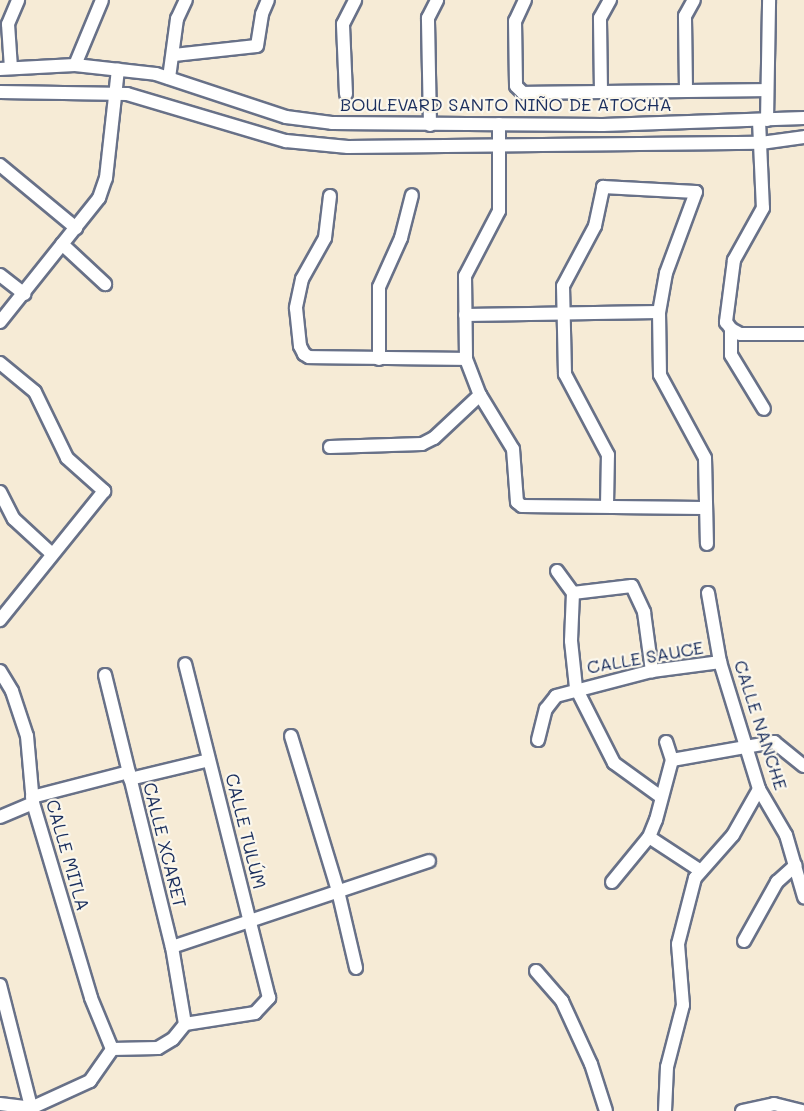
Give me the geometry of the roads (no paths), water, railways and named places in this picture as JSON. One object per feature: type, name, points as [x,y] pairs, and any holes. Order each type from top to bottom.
[{"type":"street","points":[[6,68],[8,24],[18,0]]},
{"type":"street","points":[[75,65],[102,0]]},
{"type":"street","points":[[169,78],[174,55],[177,19],[186,0]]},
{"type":"street","points":[[174,55],[257,46],[262,14],[268,0]]},
{"type":"street","points":[[346,94],[343,24],[355,0]]},
{"type":"street","points":[[430,125],[428,18],[437,0]]},
{"type":"street","points":[[525,0],[515,21],[518,91],[767,90]]},
{"type":"street","points":[[601,92],[600,18],[610,0]]},
{"type":"street","points":[[686,90],[685,16],[694,0]]},
{"type":"street","points":[[769,0],[767,90],[761,143],[763,208],[734,260],[727,297],[726,322],[731,329],[740,334],[804,334]]},
{"type":"street","name":"BOULEVARD SANTO NIÑO DE ATOCHA","points":[[6,68],[75,65],[169,78],[286,117],[332,123],[430,125],[763,120],[804,117]]},
{"type":"street","points":[[0,322],[99,198],[106,178],[118,70]]},
{"type":"street","points":[[0,92],[127,94],[286,141],[348,147],[761,143],[804,136]]},
{"type":"street","points":[[499,124],[499,211],[465,276],[466,359],[480,394],[513,449],[517,502],[522,506],[607,505],[704,508]]},
{"type":"street","points":[[0,165],[76,228]]},
{"type":"street","points":[[607,505],[608,455],[565,374],[561,312],[563,286],[595,226],[603,187],[696,192],[666,273],[659,312],[660,375],[705,459],[704,508],[707,544]]},
{"type":"street","points":[[379,359],[379,287],[401,238],[412,195]]},
{"type":"street","points":[[330,196],[325,238],[302,279],[296,308],[300,346],[304,354],[309,357],[466,359]]},
{"type":"street","points":[[62,244],[105,284]]},
{"type":"street","points":[[0,275],[24,294]]},
{"type":"street","points":[[465,315],[659,312]]},
{"type":"street","points":[[731,329],[731,355],[765,409]]},
{"type":"street","points":[[0,363],[35,392],[68,458],[104,491],[51,553],[0,620]]},
{"type":"street","points":[[330,447],[422,444],[434,438],[480,394]]},
{"type":"street","points":[[0,492],[14,519],[51,553]]},
{"type":"street","points":[[557,571],[573,593],[571,641],[576,688],[614,763],[661,797]]},
{"type":"street","points":[[573,593],[632,586],[644,612],[652,671]]},
{"type":"street","name":"CALLE NANCHE","points":[[708,593],[720,662],[759,789],[786,834],[804,897]]},
{"type":"street","name":"CALLE SAUCE","points":[[538,740],[555,696],[576,688],[652,671],[720,662]]},
{"type":"street","name":"CALLE TULÚM","points":[[184,664],[269,998],[264,1007],[255,1013],[185,1024]]},
{"type":"street","name":"CALLE MITLA","points":[[0,671],[12,691],[27,736],[33,800],[91,998],[112,1049]]},
{"type":"street","name":"CALLE XCARET","points":[[105,675],[172,947],[185,1024]]},
{"type":"street","points":[[291,736],[338,891],[356,968]]},
{"type":"street","points":[[612,882],[649,837],[661,797],[667,789],[672,760],[666,742]]},
{"type":"street","points":[[672,760],[774,742],[804,766]]},
{"type":"street","points":[[0,817],[33,800],[129,776],[209,760]]},
{"type":"street","points":[[665,1111],[667,1067],[683,1005],[678,944],[695,878],[733,835],[759,789]]},
{"type":"street","points":[[649,837],[701,871]]},
{"type":"street","points":[[172,947],[250,918],[429,861]]},
{"type":"street","points":[[744,941],[777,882],[796,865]]},
{"type":"street","points":[[536,971],[562,1001],[591,1065],[606,1111]]},
{"type":"street","points":[[0,985],[31,1109]]},
{"type":"street","points":[[0,1104],[31,1109],[90,1081],[112,1049],[158,1048],[173,1039],[185,1024]]},
{"type":"street","points":[[742,1111],[774,1104],[802,1111]]}]
